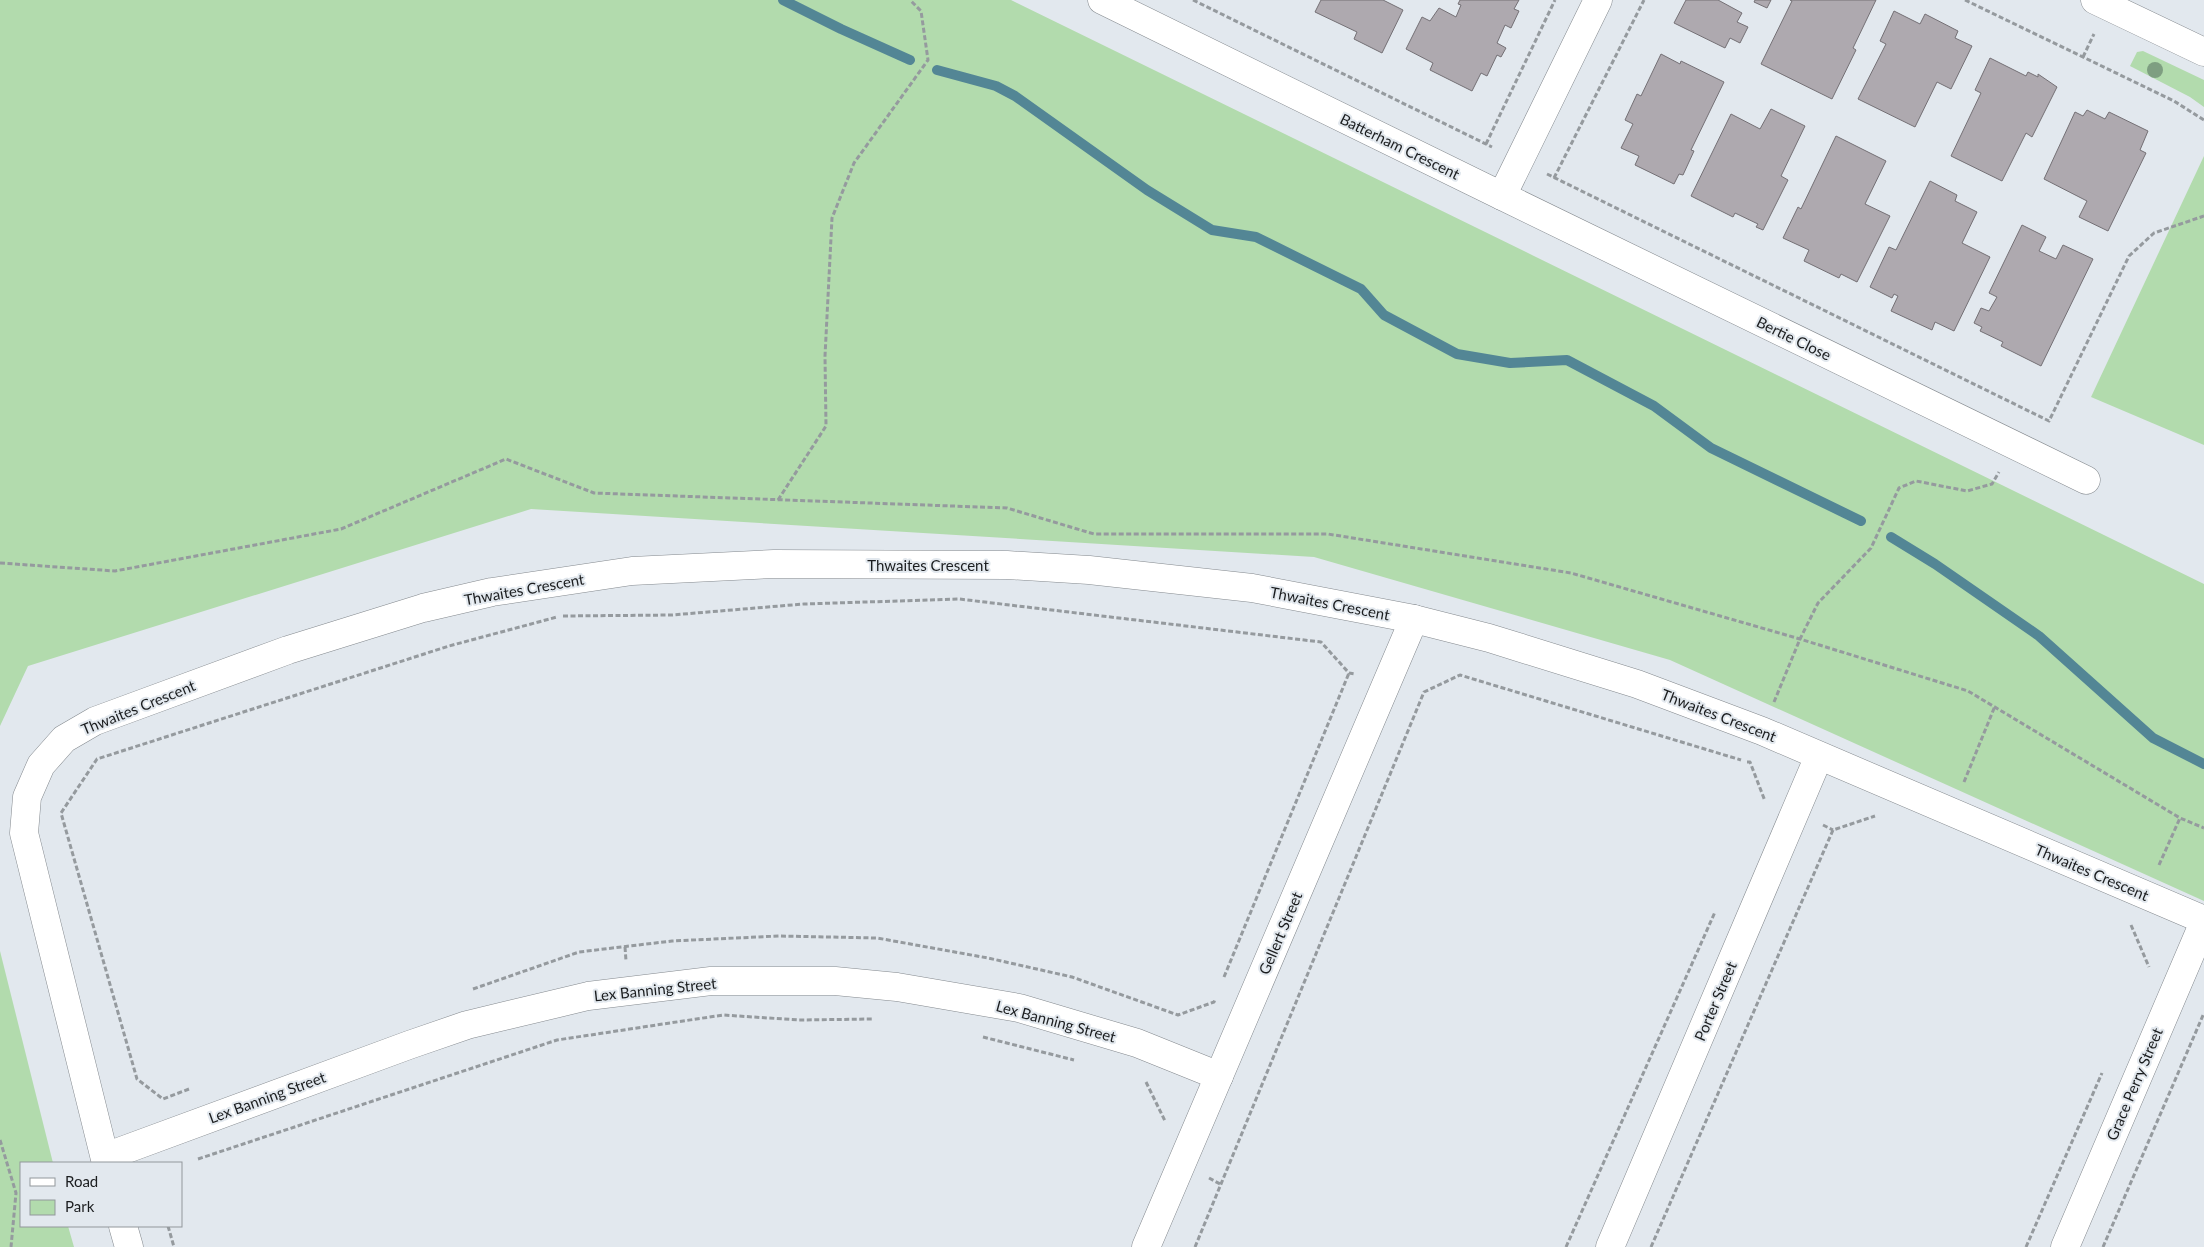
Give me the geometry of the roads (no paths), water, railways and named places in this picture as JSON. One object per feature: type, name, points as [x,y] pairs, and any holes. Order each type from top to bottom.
[{"type":"street","name":"Batterham Crescent","points":[[1102,0],[1502,196]]},
{"type":"street","points":[[1502,196],[1598,0]]},
{"type":"street","points":[[2095,0],[2204,52]]},
{"type":"street","name":"Bertie Close","points":[[1502,196],[2086,480]]},
{"type":"street","name":"Thwaites Crescent","points":[[105,1160],[24,832],[27,797],[41,765],[64,739],[95,721],[288,650],[424,608],[492,592],[632,571],[774,564],[1025,566],[1089,570],[1252,588],[1414,619],[1489,638],[1637,684],[1762,731],[2204,921]]},
{"type":"street","name":"Gellert Street","points":[[1146,1247],[1414,619]]},
{"type":"street","name":"Porter Street","points":[[1610,1247],[1820,756]]},
{"type":"street","name":"Grace Perry Street","points":[[2065,1247],[2204,921]]},
{"type":"street","name":"Lex Banning Street","points":[[105,1160],[409,1045],[467,1026],[588,996],[711,982],[844,982],[897,987],[1019,1008],[1138,1043],[1219,1076]]},
{"type":"street","points":[[123,1227],[128,1247]]},
{"type":"waterway","points":[[783,0],[910,60]]},
{"type":"waterway","points":[[937,70],[996,86],[1015,96],[1147,190],[1212,230],[1256,237],[1361,289],[1384,315],[1457,354],[1510,363],[1567,360],[1654,406],[1711,448],[1861,521]]},
{"type":"waterway","points":[[1891,537],[1935,564],[2039,636],[2153,738],[2204,764]]}]
